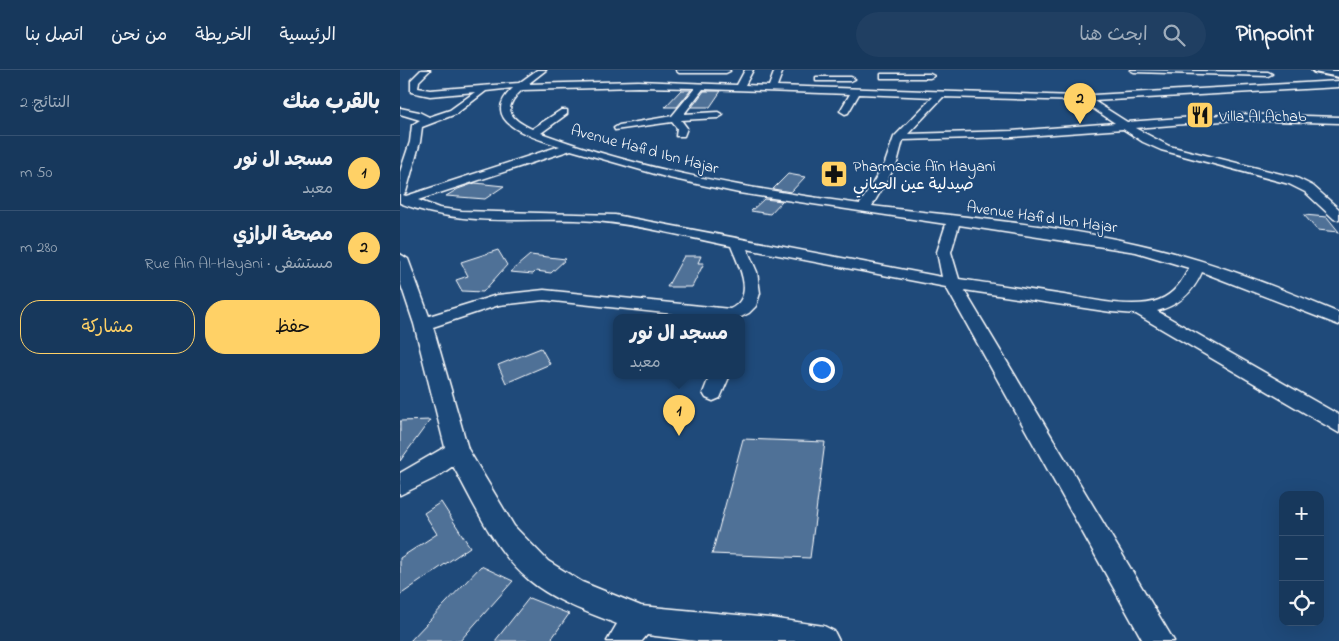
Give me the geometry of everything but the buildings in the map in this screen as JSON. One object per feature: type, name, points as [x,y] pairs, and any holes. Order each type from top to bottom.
[{"type":"main road","points":[[1321,70],[1339,74]]},
{"type":"street","points":[[426,70],[415,80],[414,90],[430,93]]},
{"type":"street","name":"Avenue Hafid Ibn Hajar","points":[[542,70],[523,84],[507,100],[506,114],[512,123],[533,133],[571,146],[706,184],[952,222],[1110,243],[1198,265],[1263,288],[1339,319]]},
{"type":"street","points":[[679,70],[726,71]]},
{"type":"street","points":[[679,70],[689,86]]},
{"type":"street","points":[[739,88],[749,70]]},
{"type":"street","points":[[772,89],[779,70]]},
{"type":"street","points":[[1134,70],[1268,74]]},
{"type":"street","points":[[1247,70],[1268,74],[1294,86]]},
{"type":"street","points":[[889,94],[881,73],[930,76]]},
{"type":"street","points":[[813,79],[851,74],[853,92],[845,112]]},
{"type":"street","points":[[660,78],[666,85]]},
{"type":"street","points":[[1171,81],[1227,78]]},
{"type":"street","points":[[776,79],[785,79]]},
{"type":"street","points":[[410,94],[523,84],[666,85],[939,96],[1086,99],[1339,84]]},
{"type":"street","points":[[675,119],[701,86]]},
{"type":"street","points":[[402,197],[404,164],[415,142],[411,129],[427,120],[452,112],[471,100],[483,89]]},
{"type":"street","points":[[864,208],[890,164],[899,136],[939,96]]},
{"type":"street","points":[[1086,99],[1147,140],[1165,148],[1292,181],[1310,189],[1339,216]]},
{"type":"street","points":[[400,111],[416,114],[427,120]]},
{"type":"street","points":[[533,133],[564,112]]},
{"type":"street","points":[[619,128],[675,119],[718,115]]},
{"type":"street","points":[[899,136],[1012,134],[1128,127],[1235,117],[1339,120]]},
{"type":"street","points":[[675,119],[682,128],[680,134]]},
{"type":"street","points":[[402,197],[571,146]]},
{"type":"street","points":[[402,197],[432,210],[463,215],[576,216],[615,219],[952,284],[1073,303],[1142,310],[1163,306],[1181,294],[1192,280],[1198,265]]},
{"type":"street","points":[[952,222],[944,252],[952,284],[1159,641]]},
{"type":"street","points":[[736,242],[750,272],[753,284],[749,301],[739,314]]},
{"type":"street","points":[[400,259],[423,324],[457,450],[505,535],[523,557],[538,570],[573,592],[641,620],[770,633],[824,641]]},
{"type":"street","points":[[423,324],[497,300],[544,295],[708,314]]},
{"type":"street","points":[[1142,310],[1200,346],[1339,425]]},
{"type":"street","points":[[713,393],[718,379]]},
{"type":"street","points":[[400,484],[429,470],[457,450]]},
{"type":"street","points":[[622,641],[641,620]]},
{"type":"place","name":"Villa Al Achab","points":[[1200,115]]},
{"type":"place","name":"مصحة الرازي","points":[[1080,124]]},
{"type":"place","name":"Pharmacie Aïn Hayani صيدلية عين الحياني","points":[[834,174]]},
{"type":"place","name":"مسجد ال نور","points":[[679,436]]}]
